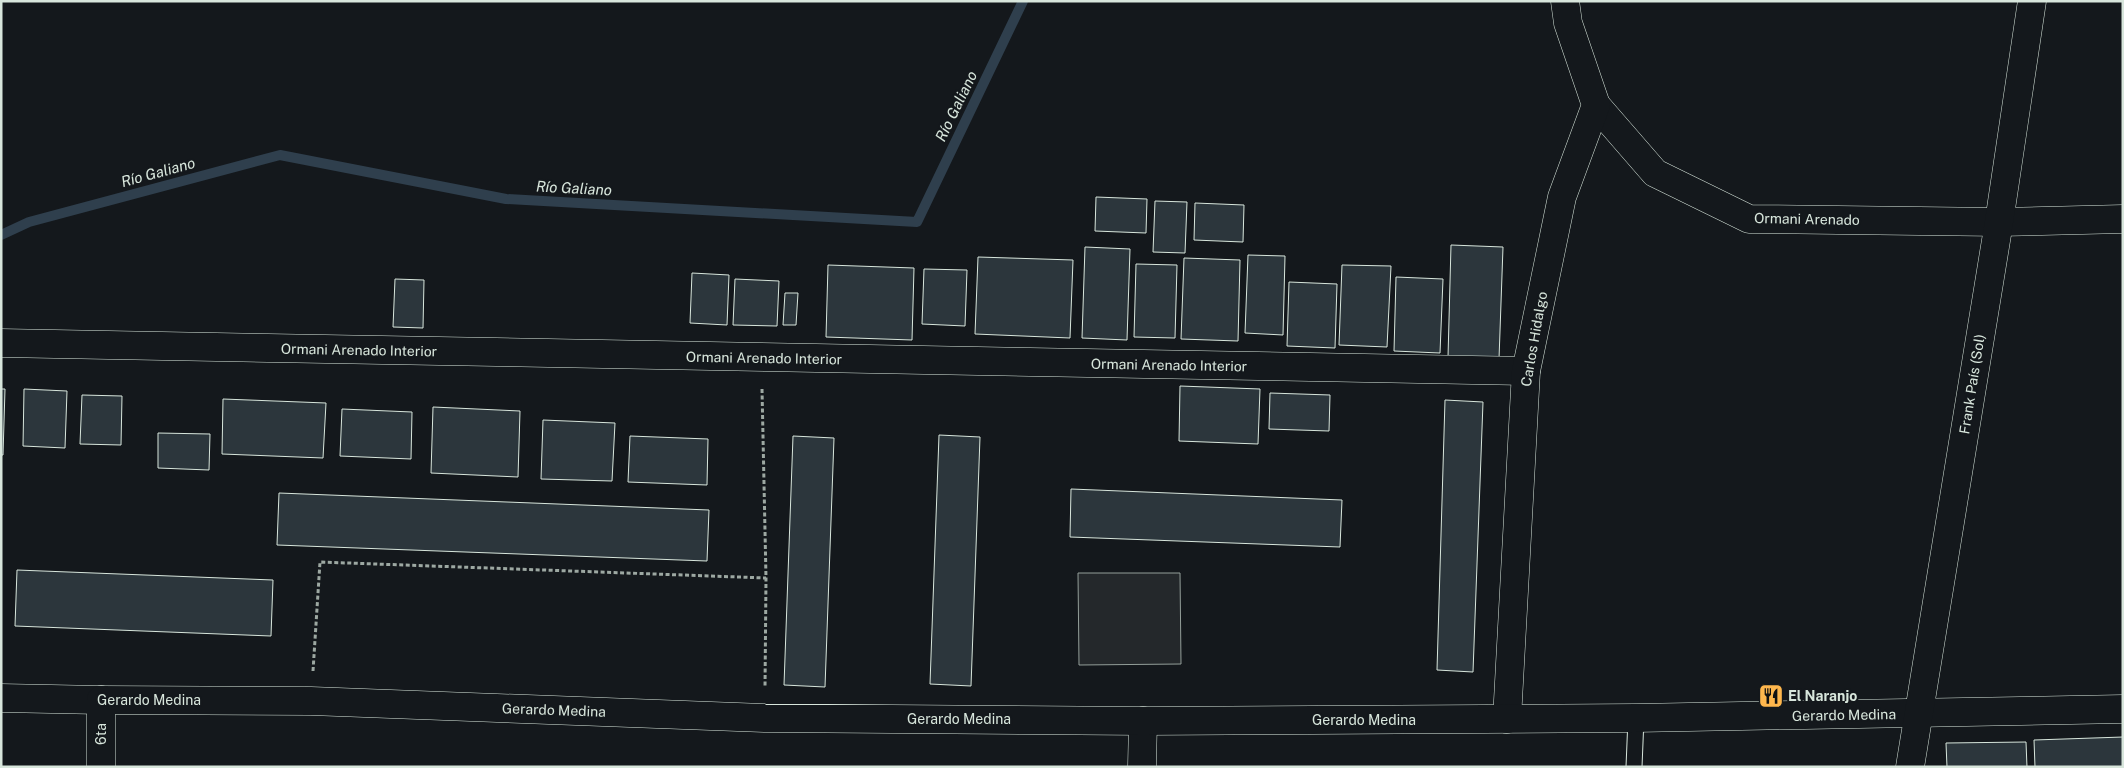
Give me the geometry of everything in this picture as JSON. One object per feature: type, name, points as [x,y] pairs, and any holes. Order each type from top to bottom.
[{"type":"street","points":[[1565,1],[1568,23],[1596,105]]},
{"type":"street","name":"Frank País (Sol)","points":[[1910,767],[1917,714],[1999,222],[2032,1]]},
{"type":"street","name":"Ormani Arenado","points":[[1596,105],[1655,174],[1749,219],[1999,222],[2123,219]]},
{"type":"street","name":"Carlos Hidalgo","points":[[1507,719],[1526,371],[1562,197],[1596,105]]},
{"type":"street","name":"Ormani Arenado Interior","points":[[1,343],[1526,371]]},
{"type":"street","name":"Gerardo Medina","points":[[1,698],[311,701],[765,718],[1143,721],[1636,718],[2123,709]]},
{"type":"street","name":"6ta","points":[[101,700],[101,767]]},
{"type":"street","points":[[1142,767],[1143,721]]},
{"type":"lane","points":[[1634,767],[1636,718]]},
{"type":"path","points":[[761,358],[766,578],[765,718]]},
{"type":"path","points":[[311,701],[320,562],[766,578]]},
{"type":"shaded area","points":[[1078,573],[1180,573],[1181,664],[1079,665]]},
{"type":"building","points":[[1096,197],[1147,199],[1146,233],[1095,231]]},
{"type":"building","points":[[1155,201],[1187,202],[1185,253],[1153,252]]},
{"type":"building","points":[[1195,203],[1244,205],[1243,242],[1194,240]]},
{"type":"building","points":[[1451,245],[1503,247],[1499,359],[1448,357]]},
{"type":"building","points":[[1085,247],[1130,249],[1127,340],[1082,338]]},
{"type":"building","points":[[1248,255],[1285,256],[1283,335],[1245,333]]},
{"type":"building","points":[[978,257],[1073,260],[1070,338],[975,334]]},
{"type":"building","points":[[1184,258],[1240,260],[1238,341],[1181,339]]},
{"type":"building","points":[[1136,264],[1177,265],[1175,338],[1134,337]]},
{"type":"building","points":[[828,265],[914,268],[912,340],[826,337]]},
{"type":"building","points":[[1342,265],[1391,266],[1387,347],[1339,345]]},
{"type":"building","points":[[924,269],[967,270],[965,326],[922,324]]},
{"type":"building","points":[[692,273],[729,275],[727,325],[690,323]]},
{"type":"building","points":[[1396,277],[1443,279],[1440,353],[1394,351]]},
{"type":"building","points":[[395,279],[424,280],[423,328],[393,327]]},
{"type":"building","points":[[735,279],[779,281],[777,326],[733,325]]},
{"type":"building","points":[[1289,282],[1337,284],[1335,348],[1287,346]]},
{"type":"building","points":[[785,293],[798,293],[796,325],[783,325]]},
{"type":"building","points":[[1180,386],[1260,389],[1258,444],[1179,441]]},
{"type":"building","points":[[1,389],[5,389],[3,455],[1,455]]},
{"type":"building","points":[[24,389],[67,391],[65,448],[23,446]]},
{"type":"building","points":[[1270,393],[1330,395],[1329,431],[1269,429]]},
{"type":"building","points":[[82,395],[122,396],[121,445],[80,444]]},
{"type":"building","points":[[223,399],[326,403],[323,458],[222,454]]},
{"type":"building","points":[[1445,400],[1483,402],[1473,672],[1437,670]]},
{"type":"building","points":[[433,407],[520,411],[518,477],[431,473]]},
{"type":"building","points":[[342,409],[412,412],[411,459],[340,456]]},
{"type":"building","points":[[543,420],[615,423],[612,481],[541,479]]},
{"type":"building","points":[[158,433],[210,434],[209,470],[158,468]]},
{"type":"building","points":[[939,435],[980,437],[971,686],[930,684]]},
{"type":"building","points":[[630,436],[708,439],[707,485],[628,482]]},
{"type":"building","points":[[793,436],[834,438],[825,687],[784,685]]},
{"type":"building","points":[[1071,489],[1342,500],[1340,547],[1070,537]]},
{"type":"building","points":[[279,493],[709,510],[707,561],[277,545]]},
{"type":"building","points":[[17,570],[273,580],[271,636],[15,626]]},
{"type":"building","points":[[2123,737],[2123,767],[2035,767],[2034,740]]},
{"type":"building","points":[[2026,742],[2027,767],[1947,767],[1946,743]]},
{"type":"waterway","name":"Río Galiano","points":[[1,235],[29,222],[280,155],[506,199],[917,222],[1023,1]]},
{"type":"place","name":"El Naranjo","points":[[1771,696]]}]
